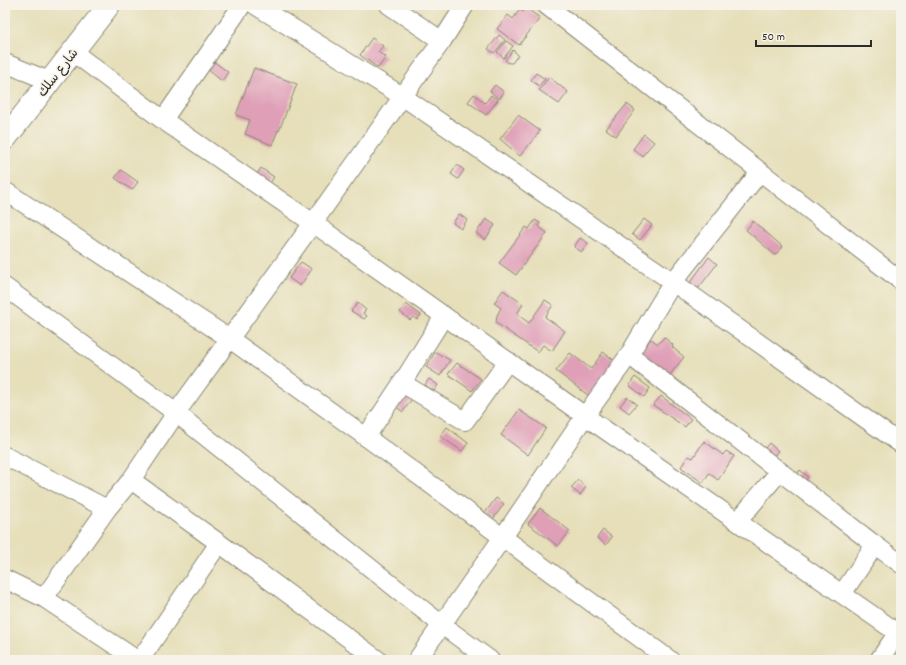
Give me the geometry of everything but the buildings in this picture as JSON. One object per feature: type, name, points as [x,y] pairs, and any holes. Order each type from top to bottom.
[{"type":"street","name":"شارع سلك","points":[[5,139],[110,5]]},
{"type":"street","points":[[163,120],[242,5]]},
{"type":"street","points":[[255,5],[402,96],[673,282],[901,444]]},
{"type":"street","points":[[389,5],[442,41]]},
{"type":"street","points":[[44,598],[107,509],[131,480],[176,413],[442,41],[465,5]]},
{"type":"street","points":[[546,5],[901,281]]},
{"type":"street","points":[[73,52],[163,120],[313,223],[585,416],[842,594],[900,630],[879,660]]},
{"type":"street","points":[[5,63],[49,81]]},
{"type":"street","points":[[417,660],[503,538],[585,416],[629,355],[673,282],[760,172]]},
{"type":"street","points":[[5,191],[230,339],[670,660]]},
{"type":"street","points":[[5,288],[176,413],[442,625],[490,660]]},
{"type":"street","points":[[366,437],[444,316]]},
{"type":"street","points":[[629,355],[901,564]]},
{"type":"street","points":[[402,383],[465,421],[508,361]]},
{"type":"street","points":[[5,456],[107,509]]},
{"type":"street","points":[[738,521],[780,471]]},
{"type":"street","points":[[131,480],[378,660]]},
{"type":"street","points":[[5,579],[44,598],[138,660],[219,543]]},
{"type":"street","points":[[842,594],[875,545]]}]
